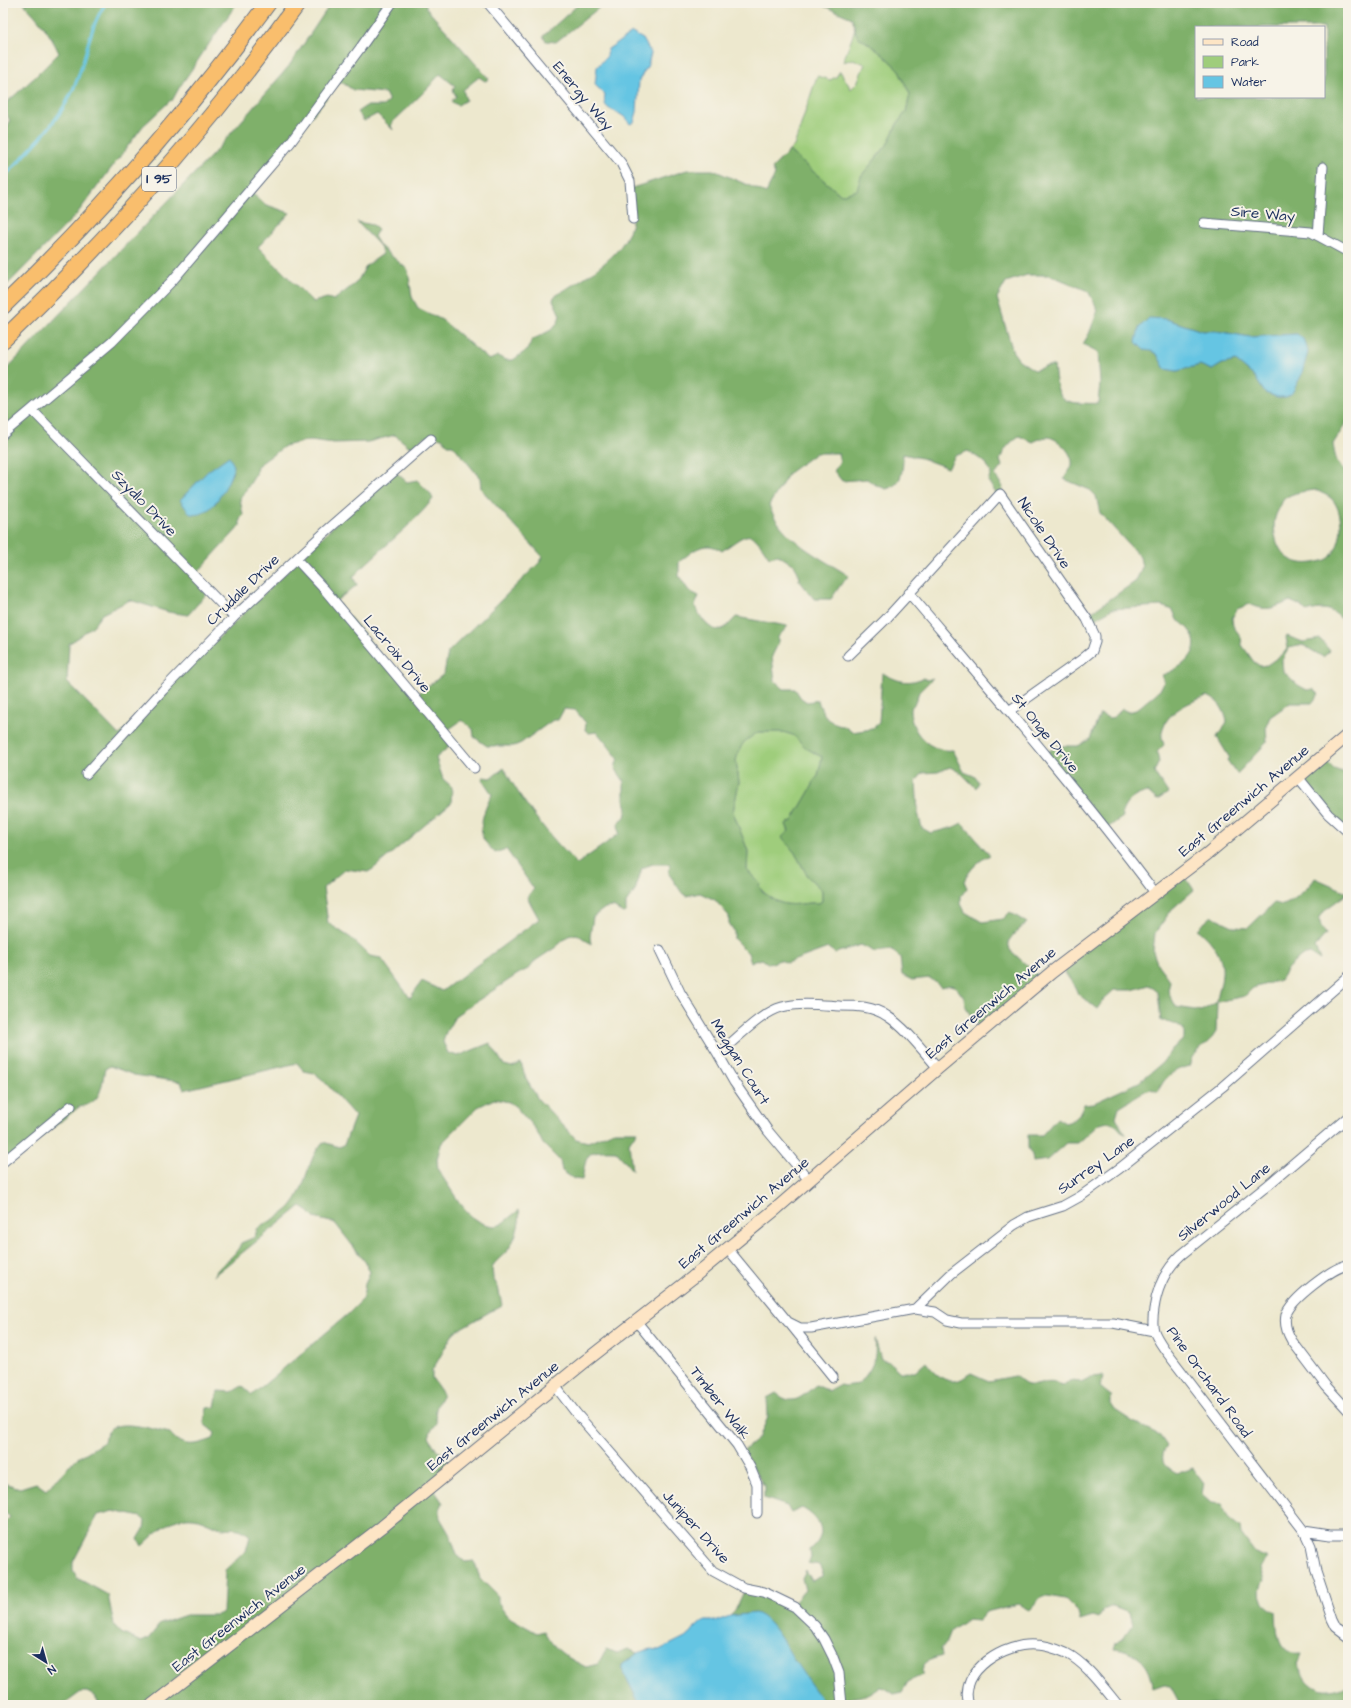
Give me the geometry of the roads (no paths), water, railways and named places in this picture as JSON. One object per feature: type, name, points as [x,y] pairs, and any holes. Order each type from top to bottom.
[{"type":"highway","name":"I 95","points":[[3,306],[72,237],[144,158],[211,77],[268,3]]},
{"type":"highway","name":"I 95","points":[[3,340],[70,274],[146,194],[226,99],[298,3]]},
{"type":"street","points":[[3,434],[33,411],[112,342],[172,281],[290,143],[392,3]]},
{"type":"street","name":"Energy Way","points":[[488,3],[621,163],[630,181],[633,219]]},
{"type":"street","points":[[1318,236],[1322,167]]},
{"type":"street","name":"Sire Way","points":[[1204,223],[1311,232],[1348,252]]},
{"type":"street","name":"Szydlo Drive","points":[[33,411],[234,617]]},
{"type":"street","name":"Crudale Drive","points":[[86,774],[163,690],[234,617],[398,466],[431,439]]},
{"type":"street","name":"Nicole Drive","points":[[848,656],[885,620],[1000,494],[1087,619],[1095,636],[1095,642],[1092,650],[1081,660],[1009,711]]},
{"type":"street","name":"Lacroix Drive","points":[[296,559],[324,589],[474,768]]},
{"type":"street","name":"St Onge Drive","points":[[909,593],[1115,839],[1156,894]]},
{"type":"street","name":"East Greenwich Avenue","points":[[152,1705],[382,1527],[728,1249],[1052,972],[1156,894],[1348,735]]},
{"type":"street","points":[[1298,777],[1328,814],[1348,832]]},
{"type":"street","name":"Meggan Court","points":[[660,950],[680,992],[734,1082],[750,1106],[809,1180]]},
{"type":"street","name":"Surrey Lane","points":[[915,1309],[951,1274],[1014,1225],[1028,1217],[1063,1206],[1081,1196],[1120,1168],[1222,1087],[1348,977]]},
{"type":"street","points":[[718,1054],[769,1013],[782,1007],[803,1005],[858,1006],[876,1010],[888,1016],[897,1023],[938,1068]]},
{"type":"street","points":[[3,1162],[71,1106]]},
{"type":"street","name":"Silverwood Lane","points":[[1154,1331],[1153,1316],[1156,1296],[1163,1277],[1171,1264],[1302,1158],[1348,1117]]},
{"type":"street","points":[[728,1249],[833,1377]]},
{"type":"street","points":[[1348,1265],[1334,1270],[1292,1303],[1286,1313],[1285,1322],[1287,1333],[1292,1341],[1326,1386],[1348,1410]]},
{"type":"street","points":[[788,1322],[800,1328],[811,1328],[915,1309]]},
{"type":"street","name":"Pine Orchard Road","points":[[915,1309],[935,1312],[947,1320],[961,1323],[1113,1323],[1154,1331],[1165,1350],[1179,1369],[1304,1530],[1311,1546],[1316,1571],[1332,1619],[1336,1627],[1348,1636]]},
{"type":"street","name":"Timber Walk","points":[[637,1322],[737,1445],[747,1461],[757,1484],[757,1513]]},
{"type":"street","name":"Juniper Drive","points":[[556,1386],[576,1413],[713,1571],[744,1588],[764,1592],[795,1607],[815,1626],[824,1639],[839,1673],[842,1705]]},
{"type":"street","points":[[1304,1530],[1330,1535],[1348,1535]]},
{"type":"street","points":[[969,1705],[967,1688],[971,1677],[979,1666],[1005,1651],[1019,1646],[1035,1644],[1050,1647],[1067,1654],[1086,1668],[1118,1705]]},
{"type":"water","points":[[632,33],[643,39],[651,53],[648,65],[639,80],[637,112],[634,122],[630,124],[619,113],[606,106],[604,99],[605,94],[595,85],[597,67],[607,56],[608,49]]},
{"type":"water","points":[[1149,318],[1166,319],[1202,331],[1216,331],[1250,337],[1297,334],[1305,341],[1308,352],[1301,376],[1292,393],[1286,397],[1278,397],[1265,393],[1255,377],[1236,361],[1222,364],[1212,370],[1200,365],[1177,371],[1165,369],[1157,354],[1144,350],[1136,342],[1139,328]]},
{"type":"water","points":[[229,456],[234,466],[226,487],[211,507],[205,512],[190,514],[180,500],[208,471]]},
{"type":"water","points":[[755,1613],[761,1616],[773,1627],[799,1668],[822,1699],[823,1705],[640,1705],[622,1669],[622,1665],[638,1653],[650,1649],[659,1650],[685,1637],[703,1621],[717,1621],[730,1616]]},
{"type":"waterway","points":[[3,178],[35,144],[63,108],[77,80],[92,31],[100,12],[106,3]]}]
